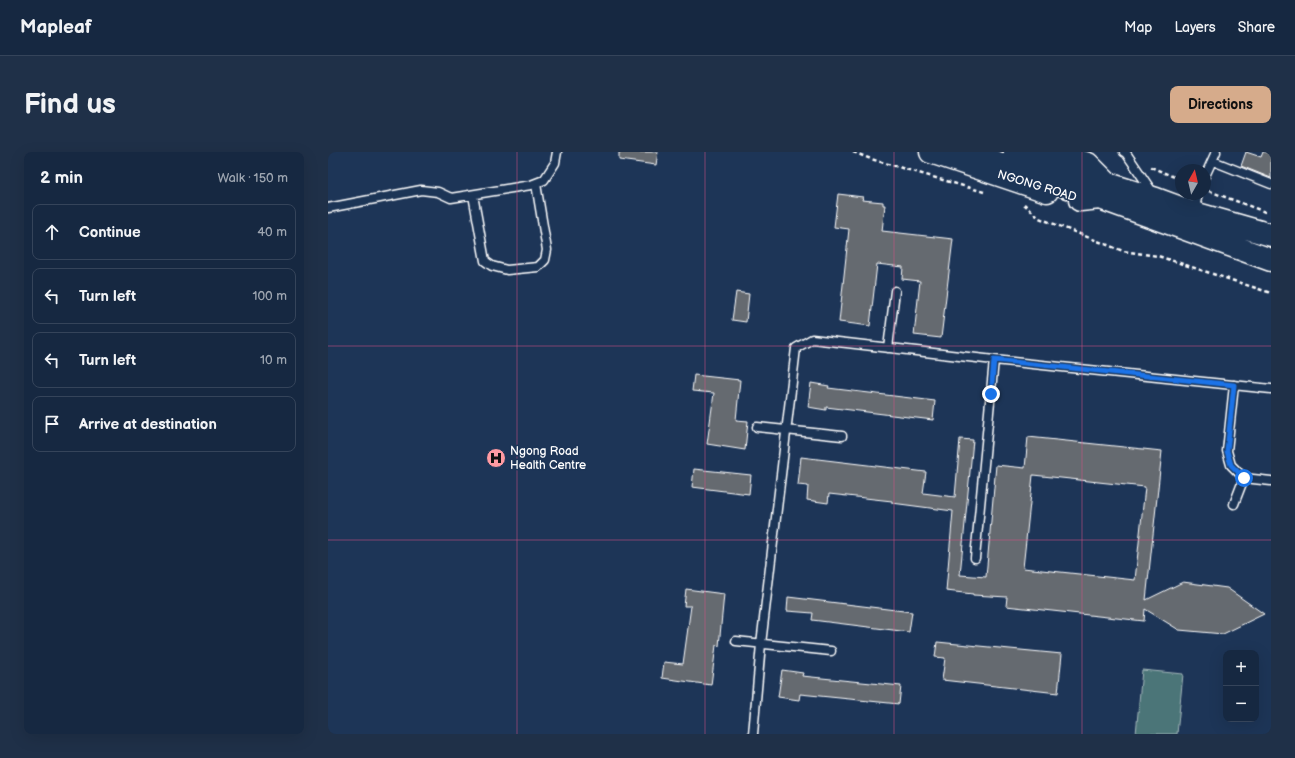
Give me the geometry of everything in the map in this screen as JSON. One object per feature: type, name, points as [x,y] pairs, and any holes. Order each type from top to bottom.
[{"type":"main road","name":"NGONG ROAD","points":[[931,152],[1076,200],[1104,191]]},
{"type":"main road","name":"NGONG ROAD","points":[[966,152],[1104,191],[1196,204],[1271,235]]},
{"type":"main road","name":"NGONG ROAD","points":[[1015,152],[1104,191]]},
{"type":"main road","name":"NGONG ROAD","points":[[1051,152],[1088,164],[1104,191]]},
{"type":"main road","points":[[1104,191],[1271,260]]},
{"type":"lane","points":[[328,208],[421,190],[438,192],[450,198],[536,184],[544,180],[555,163],[557,152]]},
{"type":"lane","points":[[1211,165],[1216,152]]},
{"type":"lane","points":[[1125,153],[1156,199]]},
{"type":"lane","points":[[1213,161],[1271,184]]},
{"type":"lane","points":[[473,194],[485,261],[492,266],[506,270],[538,267],[545,260],[547,250],[536,184]]},
{"type":"lane","points":[[888,348],[895,291]]},
{"type":"lane","points":[[753,734],[761,644],[796,348],[812,338],[994,360],[1271,389]]},
{"type":"lane","points":[[975,558],[994,360]]},
{"type":"lane","points":[[1234,385],[1227,451],[1231,465],[1244,478],[1271,481]]},
{"type":"lane","points":[[757,427],[842,436]]},
{"type":"lane","points":[[1234,504],[1244,478]]},
{"type":"lane","points":[[736,641],[830,651]]},
{"type":"path","points":[[853,152],[871,159],[984,192]]},
{"type":"path","points":[[1125,153],[1134,160],[1175,177]]},
{"type":"path","points":[[1211,191],[1271,214]]},
{"type":"path","points":[[1022,202],[1039,218],[1123,251],[1158,256],[1271,293]]},
{"type":"green space","points":[[1142,670],[1183,674],[1177,734],[1136,734]]},
{"type":"building","points":[[619,152],[658,152],[656,165],[619,160]]},
{"type":"building","points":[[1246,152],[1261,157],[1263,152],[1271,152],[1271,178],[1241,166]]},
{"type":"building","points":[[838,194],[863,197],[862,200],[883,202],[883,205],[885,205],[882,231],[953,239],[941,338],[914,335],[920,281],[902,279],[903,267],[877,264],[870,326],[839,322],[849,229],[834,227]]},
{"type":"building","points":[[736,292],[749,294],[746,322],[732,320]]},
{"type":"building","points":[[694,375],[740,380],[736,420],[748,421],[745,450],[707,444],[714,393],[692,391]]},
{"type":"building","points":[[811,383],[829,386],[828,388],[935,401],[933,420],[826,407],[826,410],[808,407]]},
{"type":"building","points":[[1028,437],[1162,451],[1146,600],[1183,582],[1227,588],[1264,614],[1223,634],[1179,630],[1145,609],[1144,621],[1006,606],[1007,597],[973,595],[946,591],[953,511],[892,503],[892,501],[829,494],[828,503],[807,500],[808,486],[798,485],[801,457],[926,472],[923,493],[955,497],[960,439],[973,440],[960,575],[986,577],[996,465],[1025,468]],"holes":[[[1033,475],[1145,487],[1135,580],[1023,568]]]},
{"type":"building","points":[[694,469],[751,475],[749,494],[692,487]]},
{"type":"building","points":[[686,589],[724,594],[719,646],[716,645],[711,685],[662,678],[664,662],[683,664],[691,606],[684,606]]},
{"type":"building","points":[[788,597],[912,612],[909,632],[812,620],[813,613],[787,611]]},
{"type":"building","points":[[937,642],[1062,654],[1058,693],[942,680],[945,658],[935,657]]},
{"type":"building","points":[[782,670],[803,673],[802,676],[901,686],[899,704],[800,694],[799,700],[778,697]]},
{"type":"place","name":"Ngong Road Health Centre","points":[[496,458]]},
{"type":"route","points":[[991,394],[994,360],[1234,385],[1227,451],[1231,465],[1244,478]]}]
